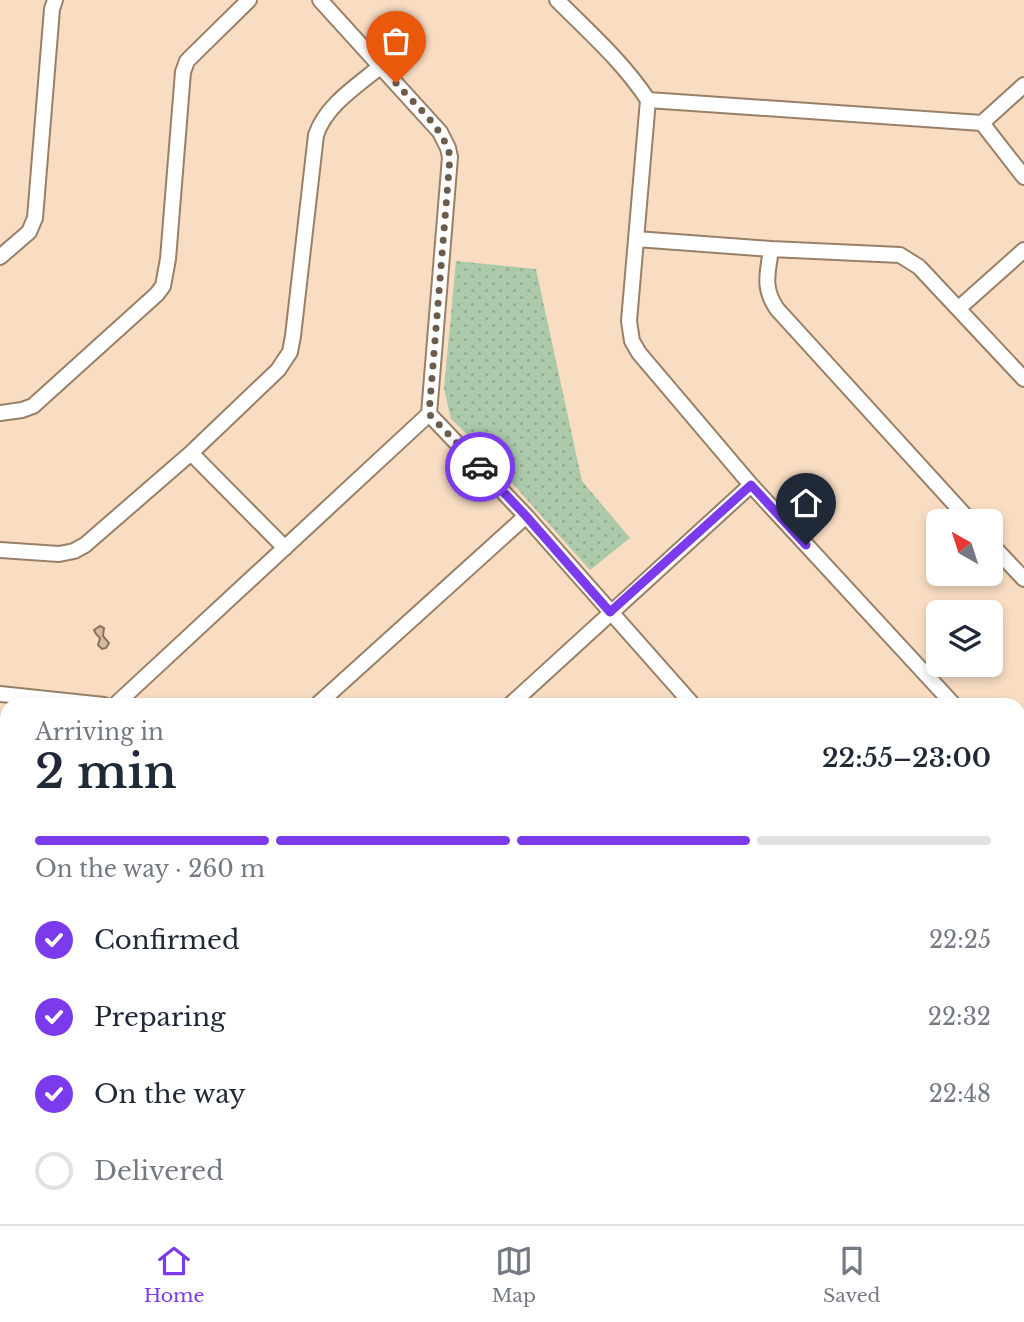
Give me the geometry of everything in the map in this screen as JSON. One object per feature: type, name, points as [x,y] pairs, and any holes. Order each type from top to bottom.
[{"type":"street","points":[[0,257],[29,232],[35,218],[52,9],[55,0]]},
{"type":"street","points":[[0,413],[33,406],[163,286],[168,259],[183,72],[192,55],[249,0]]},
{"type":"street","points":[[123,698],[429,414],[450,157],[448,148],[440,132],[320,0]]},
{"type":"street","points":[[557,0],[619,62],[648,100],[629,321],[632,341],[639,353],[751,485],[948,698]]},
{"type":"street","points":[[0,550],[59,554],[74,551],[96,536],[191,453],[278,370],[289,352],[293,336],[319,125],[330,110],[381,66]]},
{"type":"street","points":[[648,100],[982,123],[1024,85]]},
{"type":"street","points":[[982,123],[1024,177]]},
{"type":"street","points":[[636,239],[900,256],[919,267],[1024,379]]},
{"type":"street","points":[[772,249],[767,285],[777,309],[959,509]]},
{"type":"street","points":[[959,308],[1024,250]]},
{"type":"street","points":[[429,414],[526,516],[687,698]]},
{"type":"street","points":[[191,453],[285,548]]},
{"type":"street","points":[[518,698],[751,485]]},
{"type":"street","points":[[325,698],[526,516]]},
{"type":"street","points":[[1003,557],[1024,579]]},
{"type":"street","points":[[0,694],[38,698]]},
{"type":"green space","points":[[456,261],[536,269],[582,481],[630,538],[590,570],[478,445],[451,419],[444,389]]},
{"type":"building","points":[[100,626],[104,628],[103,636],[109,643],[102,649],[98,645],[100,638],[94,630]]},
{"type":"way so far","points":[[396,83],[440,132],[450,157],[429,414],[480,467]]},
{"type":"route","points":[[480,467],[610,612],[751,485],[806,545]]}]
